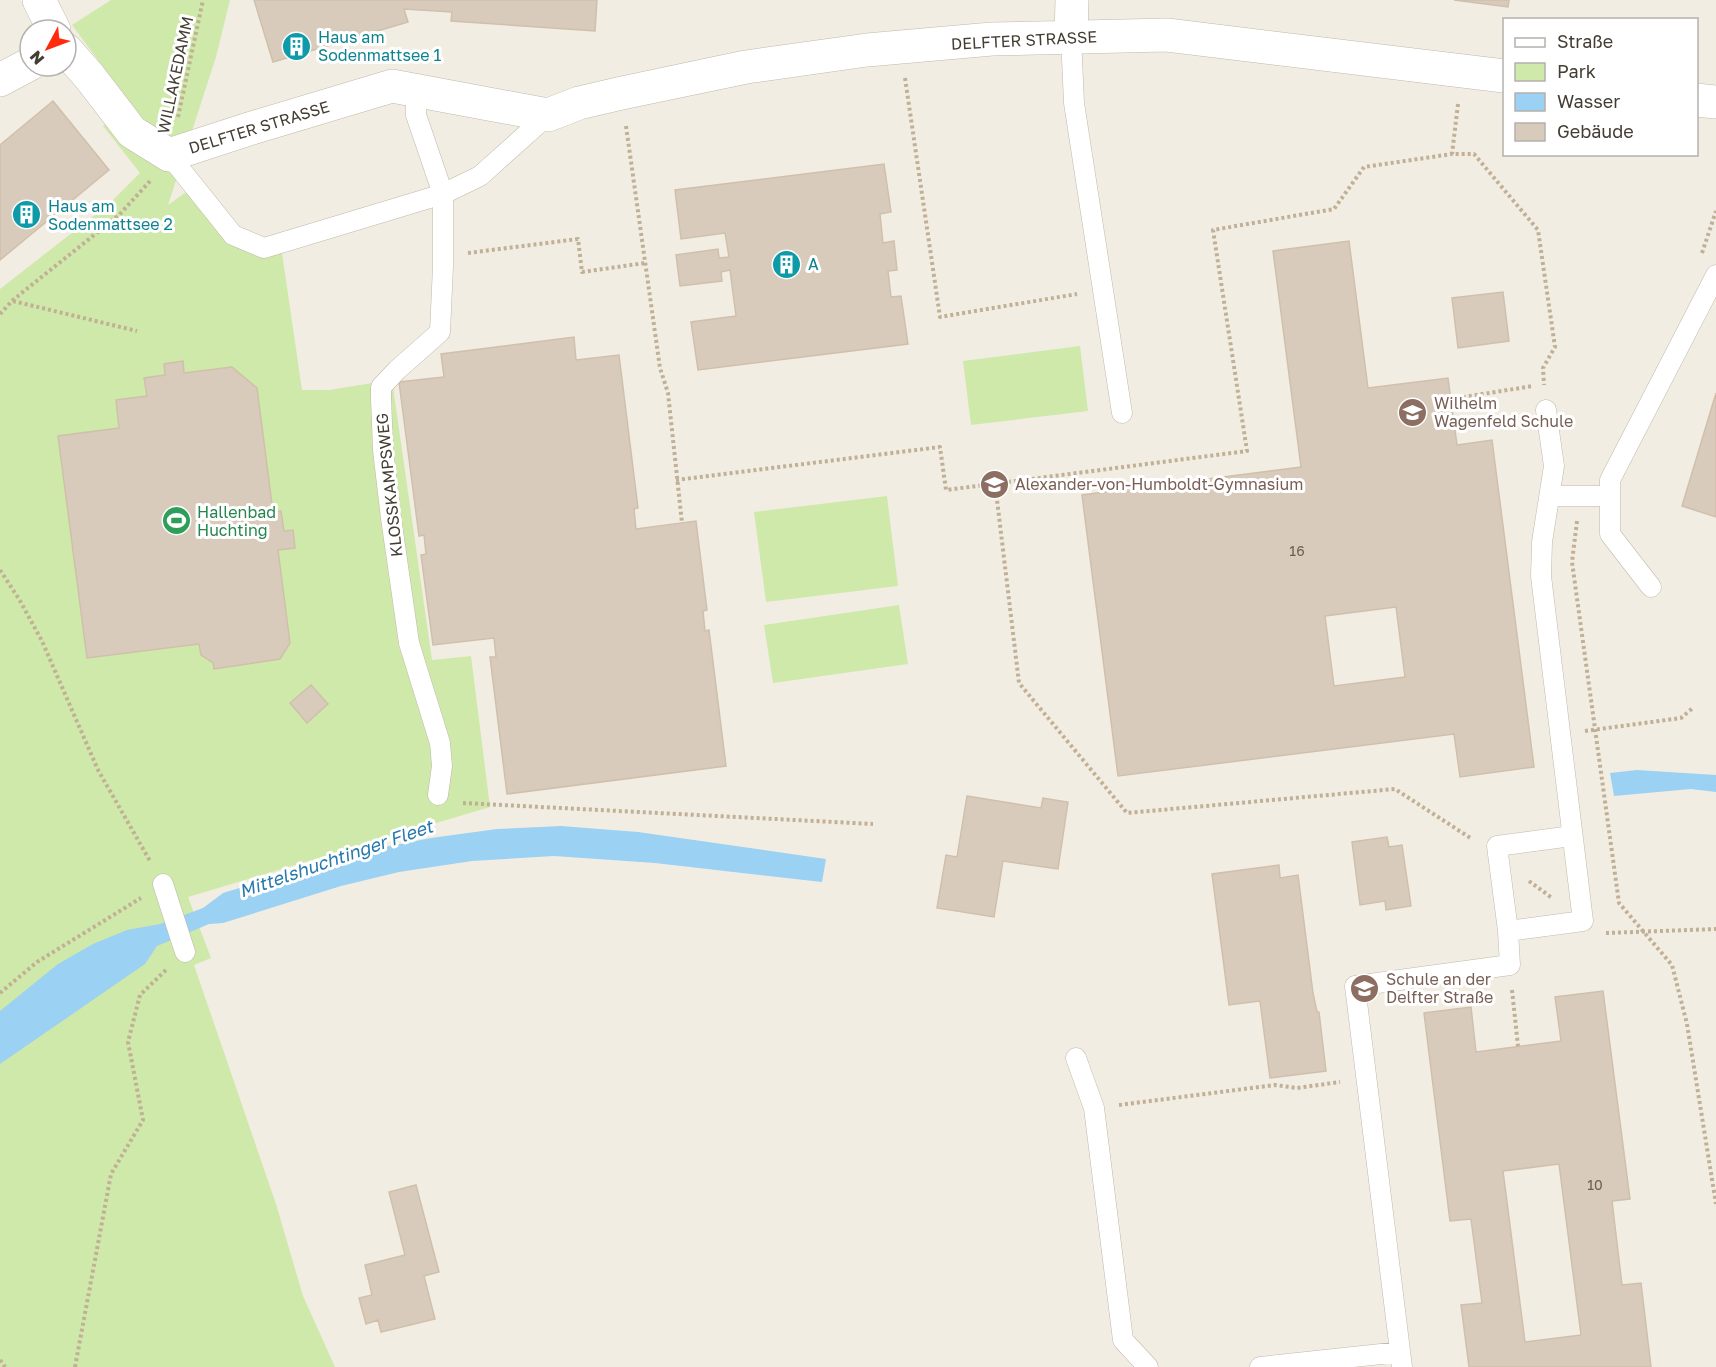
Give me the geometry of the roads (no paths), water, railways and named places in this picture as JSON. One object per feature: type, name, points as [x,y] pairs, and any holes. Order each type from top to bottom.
[{"type":"street","points":[[39,0],[48,18]]},
{"type":"street","points":[[1071,36],[1072,0]]},
{"type":"street","name":"DELFTER STRASSE","points":[[169,155],[392,86],[548,115],[579,103],[746,66],[992,39],[1167,35],[1503,76]]},
{"type":"street","points":[[78,64],[132,132],[169,155]]},
{"type":"street","points":[[0,80],[18,70]]},
{"type":"street","points":[[1698,100],[1716,102]]},
{"type":"lane","points":[[1071,36],[1074,103],[1122,412]]},
{"type":"lane","name":"KLOSSKAMPSWEG","points":[[416,91],[416,115],[443,194],[440,332],[381,387],[381,398],[383,450],[389,507],[410,643],[440,743],[442,766],[438,795]]},
{"type":"lane","name":"DELFTER STRASSE","points":[[169,155],[233,234],[264,248],[443,194],[480,176],[548,115]]},
{"type":"lane","points":[[1651,587],[1610,534],[1610,480],[1716,275]]},
{"type":"lane","points":[[1508,931],[1583,921],[1541,576],[1542,542],[1554,466],[1546,410]]},
{"type":"lane","points":[[1550,496],[1609,496]]},
{"type":"lane","points":[[1260,1367],[1401,1359],[1355,986],[1510,965],[1497,846],[1572,836]]},
{"type":"lane","points":[[163,884],[185,951]]},
{"type":"lane","points":[[1076,1058],[1094,1108],[1123,1340],[1148,1367]]},
{"type":"water","points":[[1637,770],[1716,775],[1716,792],[1691,789],[1614,796],[1610,773]]},
{"type":"water","name":"Mittelshuchtinger Fleet","points":[[561,826],[638,832],[826,859],[822,882],[655,863],[554,856],[472,861],[399,872],[341,886],[223,923],[209,924],[157,946],[145,964],[0,1064],[0,1011],[58,964],[93,944],[127,930],[160,924],[203,908],[223,893],[359,852],[431,838],[497,829]]},
{"type":"place","name":"Haus am Sodenmattsee 1","points":[[297,46]]},
{"type":"place","name":"Haus am Sodenmattsee 2","points":[[27,215]]},
{"type":"place","name":"A","points":[[787,264]]},
{"type":"place","name":"Wilhelm Wagenfeld Schule","points":[[1413,412]]},
{"type":"place","name":"Alexander-von-Humboldt-Gymnasium","points":[[994,484]]},
{"type":"place","name":"Hallenbad Huchting","points":[[176,521]]},
{"type":"place","name":"Schule an der Delfter Straße","points":[[1365,988]]}]
